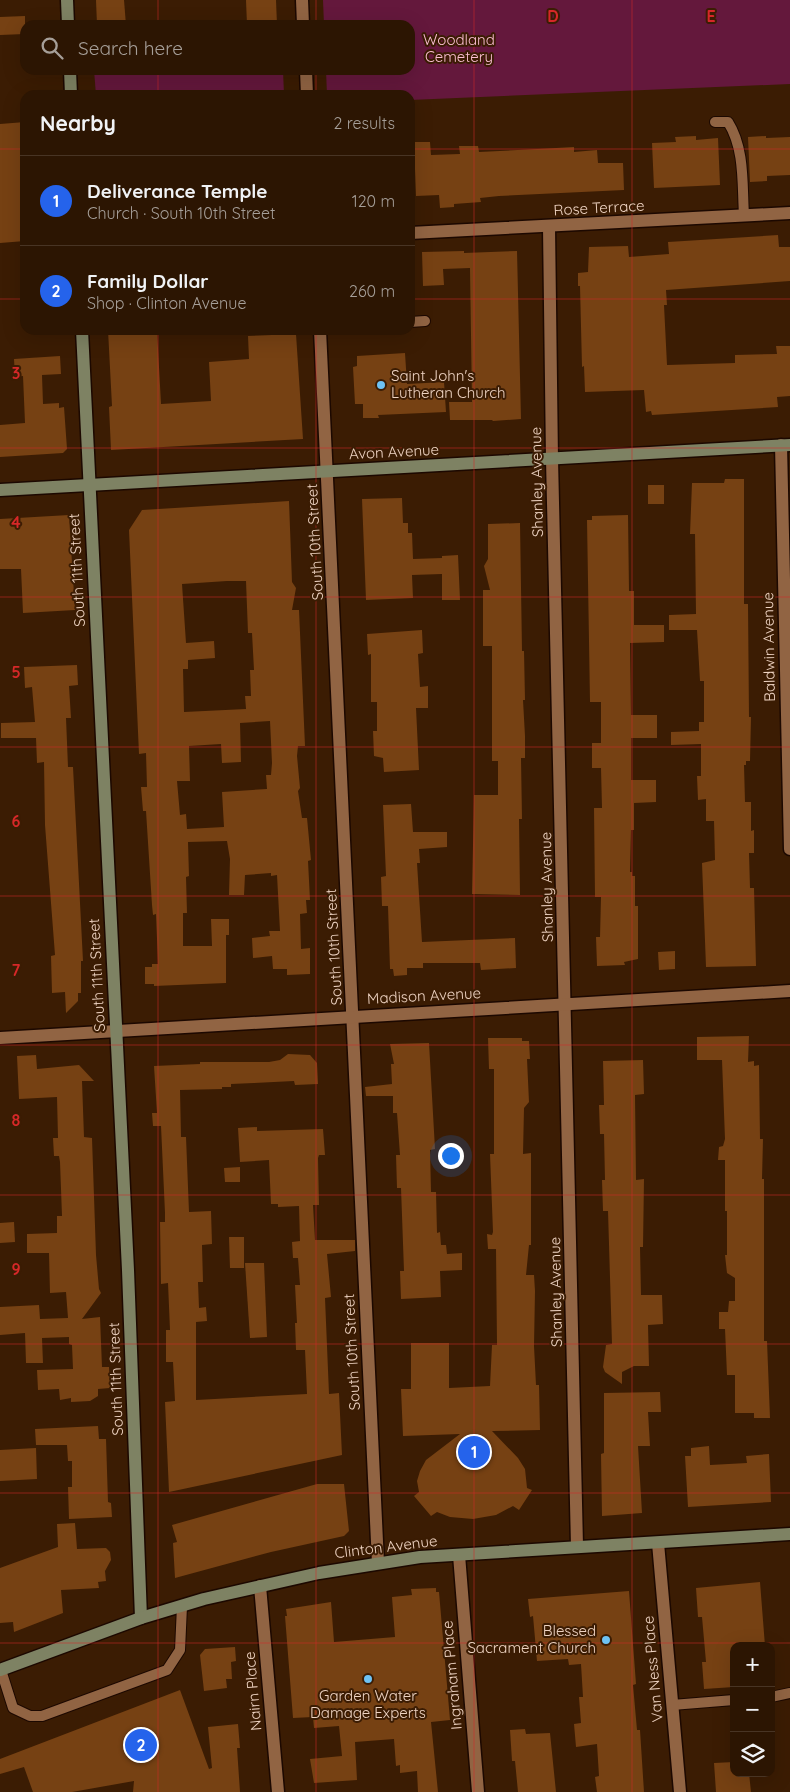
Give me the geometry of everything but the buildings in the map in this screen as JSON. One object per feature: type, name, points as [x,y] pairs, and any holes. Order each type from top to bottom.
[{"type":"street","points":[[66,0],[68,20]]},
{"type":"street","points":[[302,0],[303,20]]},
{"type":"street","points":[[70,75],[71,90]]},
{"type":"street","points":[[306,75],[307,90]]},
{"type":"street","name":"Rose Terrace","points":[[415,233],[790,213]]},
{"type":"street","name":"Shanley Avenue","points":[[549,227],[552,459],[577,1546]]},
{"type":"street","name":"South 11th Street","points":[[82,335],[128,1270],[141,1618]]},
{"type":"street","name":"South 10th Street","points":[[320,335],[378,1563]]},
{"type":"street","name":"Avon Avenue","points":[[0,490],[785,445]]},
{"type":"street","name":"Baldwin Avenue","points":[[785,445],[790,849]]},
{"type":"street","name":"Madison Avenue","points":[[0,1038],[790,991]]},
{"type":"street","name":"Clinton Avenue","points":[[1,1670],[141,1618],[319,1572],[378,1563],[459,1555],[577,1546],[658,1543],[790,1534]]},
{"type":"street","name":"Van Ness Place","points":[[658,1543],[680,1792]]},
{"type":"street","name":"Ingraham Place","points":[[459,1555],[478,1792]]},
{"type":"street","name":"Nairn Place","points":[[260,1586],[278,1792]]},
{"type":"lane","points":[[715,122],[728,122],[735,134],[740,150],[744,215]]},
{"type":"lane","points":[[415,322],[425,322]]},
{"type":"lane","points":[[1,1670],[13,1708],[30,1716],[42,1716],[167,1670],[180,1650],[182,1606]]},
{"type":"lane","points":[[775,1696],[790,1694]]},
{"type":"lane","points":[[672,1705],[730,1700]]},
{"type":"green space","name":"Woodland Cemetery","points":[[323,0],[790,0],[790,84],[415,100],[415,90],[327,90],[326,75],[415,75],[415,20],[324,20]]},
{"type":"green space","points":[[94,75],[283,75],[284,90],[96,90]]},
{"type":"place","name":"Saint John's Lutheran Church","points":[[381,385]]},
{"type":"place","name":"Deliverance Temple","points":[[474,1452]]},
{"type":"place","name":"Blessed Sacrament Church","points":[[606,1640]]},
{"type":"place","name":"Garden Water Damage Experts","points":[[368,1679]]},
{"type":"place","name":"Family Dollar","points":[[141,1745]]}]
